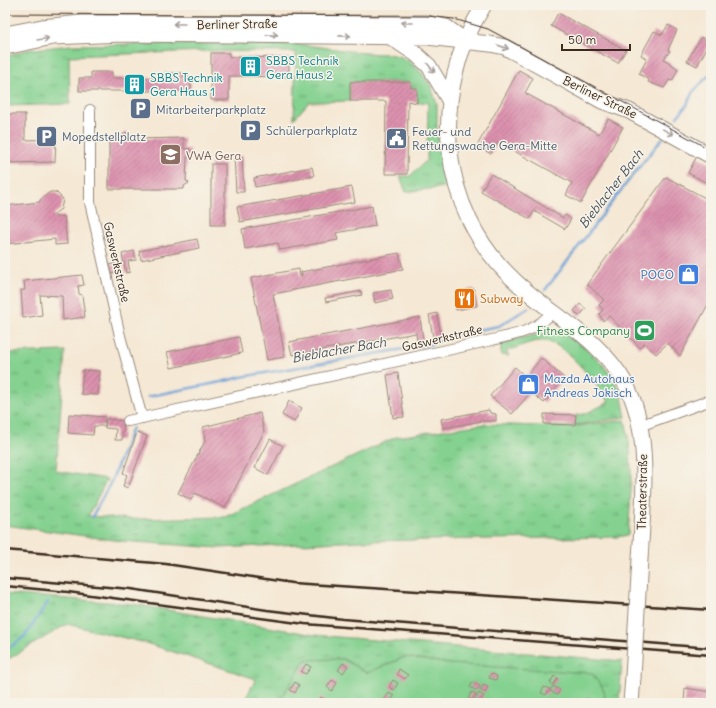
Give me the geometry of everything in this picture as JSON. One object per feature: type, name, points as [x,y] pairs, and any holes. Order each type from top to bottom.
[{"type":"main road","points":[[446,27],[463,22],[482,7]]},
{"type":"main road","name":"Theaterstraße","points":[[482,7],[464,41],[455,67],[449,100],[449,138],[453,166],[461,201],[482,243],[503,270],[581,332],[617,370],[633,401],[639,426],[644,476],[631,703]]},
{"type":"main road","name":"Berliner Straße","points":[[5,34],[42,27],[82,23],[427,23],[446,27],[464,41]]},
{"type":"main road","name":"Berliner Straße","points":[[5,47],[53,37],[82,35],[427,37],[504,47],[602,101],[629,111],[711,156]]},
{"type":"main road","points":[[389,36],[416,54],[429,66],[449,100]]},
{"type":"street","name":"Gaswerkstraße","points":[[90,110],[90,202],[120,336],[142,418]]},
{"type":"street","name":"Gaswerkstraße","points":[[128,421],[507,336],[533,329],[545,322],[554,312]]},
{"type":"street","points":[[639,426],[711,400]]},
{"type":"green space","points":[[237,43],[298,44],[365,53],[388,54],[399,56],[409,61],[421,72],[431,86],[437,104],[437,131],[445,187],[406,192],[400,176],[410,176],[427,160],[428,102],[417,103],[410,82],[350,82],[350,101],[309,102],[294,119],[296,52],[208,51],[69,56],[70,104],[5,106],[5,57],[26,50],[71,45]]},
{"type":"green space","points":[[553,331],[574,340],[584,347],[593,354],[609,372],[620,392],[626,417],[575,425],[576,415],[585,414],[609,402],[578,364],[558,346],[548,342],[539,341],[506,351],[509,356],[501,355],[501,343]]},
{"type":"green space","points":[[65,351],[56,471],[107,479],[88,516],[134,519],[225,517],[396,437],[484,424],[565,427],[625,420],[631,463],[631,492],[628,535],[617,537],[361,541],[220,548],[121,541],[5,525],[5,353]]},
{"type":"green space","points":[[5,594],[132,604],[315,635],[622,661],[619,703],[603,703],[605,700],[450,664],[405,657],[367,673],[343,659],[305,660],[278,703],[243,703],[256,679],[146,643],[67,624],[5,661]]},
{"type":"green space","points":[[405,657],[450,664],[591,673],[602,687],[605,695],[603,703],[278,703],[305,660],[343,659],[367,673]]},
{"type":"building","points":[[558,13],[626,50],[618,63],[551,26]]},
{"type":"building","points":[[668,25],[677,30],[668,50],[670,51],[664,59],[678,69],[672,81],[669,80],[664,88],[648,82],[649,80],[639,74],[647,59],[641,55],[654,31],[662,35]]},
{"type":"building","points":[[701,37],[710,42],[697,66],[687,61]]},
{"type":"building","name":"SBBS Technik Gera Haus 2","points":[[211,53],[229,53],[229,57],[289,58],[289,77],[229,76],[229,100],[211,100]]},
{"type":"building","points":[[519,70],[533,78],[525,93],[599,134],[608,119],[623,127],[581,203],[566,195],[572,183],[498,142],[491,154],[477,146]]},
{"type":"building","name":"SBBS Technik Gera Haus 1","points":[[91,72],[112,72],[112,78],[165,78],[165,73],[183,73],[183,77],[191,77],[191,91],[79,91],[79,78],[91,78]]},
{"type":"building","name":"Feuer- und Rettungswache Gera-Mitte","points":[[350,82],[411,82],[411,88],[417,88],[417,103],[408,101],[407,174],[385,174],[386,101],[350,101]]},
{"type":"building","points":[[5,114],[25,114],[25,140],[56,139],[55,162],[5,163]]},
{"type":"building","points":[[126,132],[134,139],[184,138],[184,149],[190,149],[190,157],[187,157],[186,181],[189,183],[184,186],[184,189],[109,189],[109,139],[118,139]]},
{"type":"building","points":[[234,156],[242,156],[244,192],[236,192]]},
{"type":"building","points":[[697,156],[711,164],[711,185],[688,173]]},
{"type":"building","points":[[211,164],[225,164],[225,225],[211,225]]},
{"type":"building","points":[[312,167],[314,176],[255,187],[254,178]]},
{"type":"building","points":[[491,174],[563,218],[565,215],[571,219],[565,229],[534,211],[530,219],[481,191]]},
{"type":"building","points":[[666,177],[711,201],[711,299],[680,356],[668,343],[656,354],[644,343],[640,348],[609,316],[603,321],[599,314],[603,310],[599,305],[604,300],[587,284]]},
{"type":"building","points":[[352,187],[355,202],[240,222],[237,207]]},
{"type":"building","points":[[50,192],[56,192],[63,199],[61,209],[54,214],[55,217],[64,216],[67,244],[55,245],[55,239],[5,244],[5,206],[40,202],[40,200]]},
{"type":"building","points":[[372,206],[375,226],[336,233],[338,240],[280,250],[278,243],[245,249],[242,229]]},
{"type":"building","points":[[197,239],[199,248],[141,260],[139,251]]},
{"type":"building","points":[[134,251],[136,260],[128,261],[130,272],[126,273],[122,254]]},
{"type":"building","points":[[399,253],[403,269],[273,294],[285,357],[267,360],[251,278],[299,269],[300,276],[302,276],[301,272]]},
{"type":"building","points":[[115,263],[117,272],[112,274],[110,265]]},
{"type":"building","points":[[82,275],[84,285],[78,286],[79,294],[82,295],[85,317],[63,320],[62,296],[40,295],[42,315],[23,318],[21,290],[25,290],[24,281]]},
{"type":"building","name":"Subway","points":[[474,289],[477,306],[456,310],[454,297],[457,296],[456,292]]},
{"type":"building","points":[[391,290],[393,299],[375,303],[373,293]]},
{"type":"building","points":[[361,291],[362,295],[326,302],[325,298]]},
{"type":"building","points":[[580,304],[586,309],[579,316],[574,311]]},
{"type":"building","points":[[437,313],[441,336],[433,337],[429,315]]},
{"type":"building","points":[[420,317],[423,339],[417,341],[416,333],[292,355],[289,342]]},
{"type":"building","points":[[239,337],[242,353],[171,368],[167,352]]},
{"type":"building","name":"Mazda Autohaus Andreas Jokisch","points":[[541,358],[564,378],[544,403],[531,392],[512,414],[490,396],[515,367],[526,377]]},
{"type":"building","points":[[83,370],[100,371],[98,395],[81,394]]},
{"type":"building","points":[[398,373],[404,417],[393,418],[387,375]]},
{"type":"building","points":[[289,401],[302,408],[294,422],[282,415]]},
{"type":"building","points":[[489,410],[490,413],[496,414],[496,421],[482,421],[443,428],[441,419]]},
{"type":"building","points":[[260,413],[264,432],[225,508],[195,493],[191,500],[178,493],[205,441],[203,427]]},
{"type":"building","points":[[69,414],[105,417],[105,426],[94,426],[93,435],[68,433]]},
{"type":"building","points":[[544,414],[576,415],[575,425],[544,424]]},
{"type":"building","points":[[106,419],[124,421],[122,440],[115,440],[116,429],[105,428]]},
{"type":"building","points":[[137,432],[147,436],[128,488],[123,486],[127,475],[123,473]]},
{"type":"building","points":[[270,439],[283,446],[268,475],[255,468]]},
{"type":"building","points":[[343,663],[348,666],[343,673],[338,670]]},
{"type":"building","points":[[306,664],[311,667],[306,674],[301,672]]},
{"type":"building","points":[[399,669],[408,675],[405,679],[397,674]]},
{"type":"building","points":[[491,673],[497,676],[496,680],[489,678]]},
{"type":"building","points":[[554,676],[558,678],[553,685],[550,683]]},
{"type":"building","points":[[332,680],[337,683],[332,691],[327,687]]},
{"type":"building","points":[[393,680],[398,683],[394,690],[389,687]]},
{"type":"building","points":[[295,682],[299,685],[295,693],[290,690]]},
{"type":"building","points":[[473,682],[480,686],[477,691],[470,687]]},
{"type":"building","points":[[483,685],[488,687],[485,693],[480,690]]},
{"type":"building","points":[[553,686],[560,690],[557,695],[550,691]]},
{"type":"building","points":[[544,687],[550,689],[546,695],[541,693]]},
{"type":"building","points":[[685,688],[711,692],[711,703],[684,703]]},
{"type":"building","points":[[472,692],[476,694],[472,700],[468,698]]},
{"type":"building","points":[[389,693],[394,696],[390,703],[384,700]]},
{"type":"building","points":[[479,693],[484,696],[479,703],[477,703],[474,701]]},
{"type":"building","points":[[321,697],[326,700],[324,703],[317,703]]},
{"type":"building","points":[[549,698],[555,701],[554,703],[546,703]]},
{"type":"building","points":[[586,698],[592,701],[591,703],[583,703]]},
{"type":"waterway","name":"Bieblacher Bach","points":[[677,117],[687,105],[692,93],[711,73]]},
{"type":"waterway","name":"Bieblacher Bach","points":[[545,290],[632,175],[663,138]]},
{"type":"waterway","name":"Bieblacher Bach","points":[[148,397],[241,377],[433,344],[450,335],[499,326],[528,308]]},
{"type":"waterway","name":"Bieblacher Bach","points":[[92,517],[112,480],[132,428]]},
{"type":"waterway","name":"Bieblacher Bach","points":[[5,651],[25,636],[48,602]]},
{"type":"tram line","points":[[5,14],[427,16],[454,19],[488,29],[711,150]]},
{"type":"railway","points":[[5,550],[166,564],[292,583],[711,610]]},
{"type":"railway","points":[[5,578],[131,589],[267,610],[343,619],[711,648]]},
{"type":"railway","points":[[5,586],[68,592],[305,624],[711,655]]},
{"type":"place","name":"SBBS Technik Gera Haus 2","points":[[250,67]]},
{"type":"place","name":"SBBS Technik Gera Haus 1","points":[[135,84]]},
{"type":"place","name":"Mitarbeiterparkplatz","points":[[141,109]]},
{"type":"place","name":"Schülerparkplatz","points":[[250,130]]},
{"type":"place","name":"Mopedstellplatz","points":[[46,136]]},
{"type":"place","name":"Feuer- und Rettungswache Gera-Mitte","points":[[397,138]]},
{"type":"place","name":"VWA Gera","points":[[171,155]]},
{"type":"place","name":"POCO","points":[[689,274]]},
{"type":"place","name":"Subway","points":[[465,298]]},
{"type":"place","name":"Fitness Company","points":[[645,330]]},
{"type":"place","name":"Mazda Autohaus Andreas Jokisch","points":[[529,385]]}]
